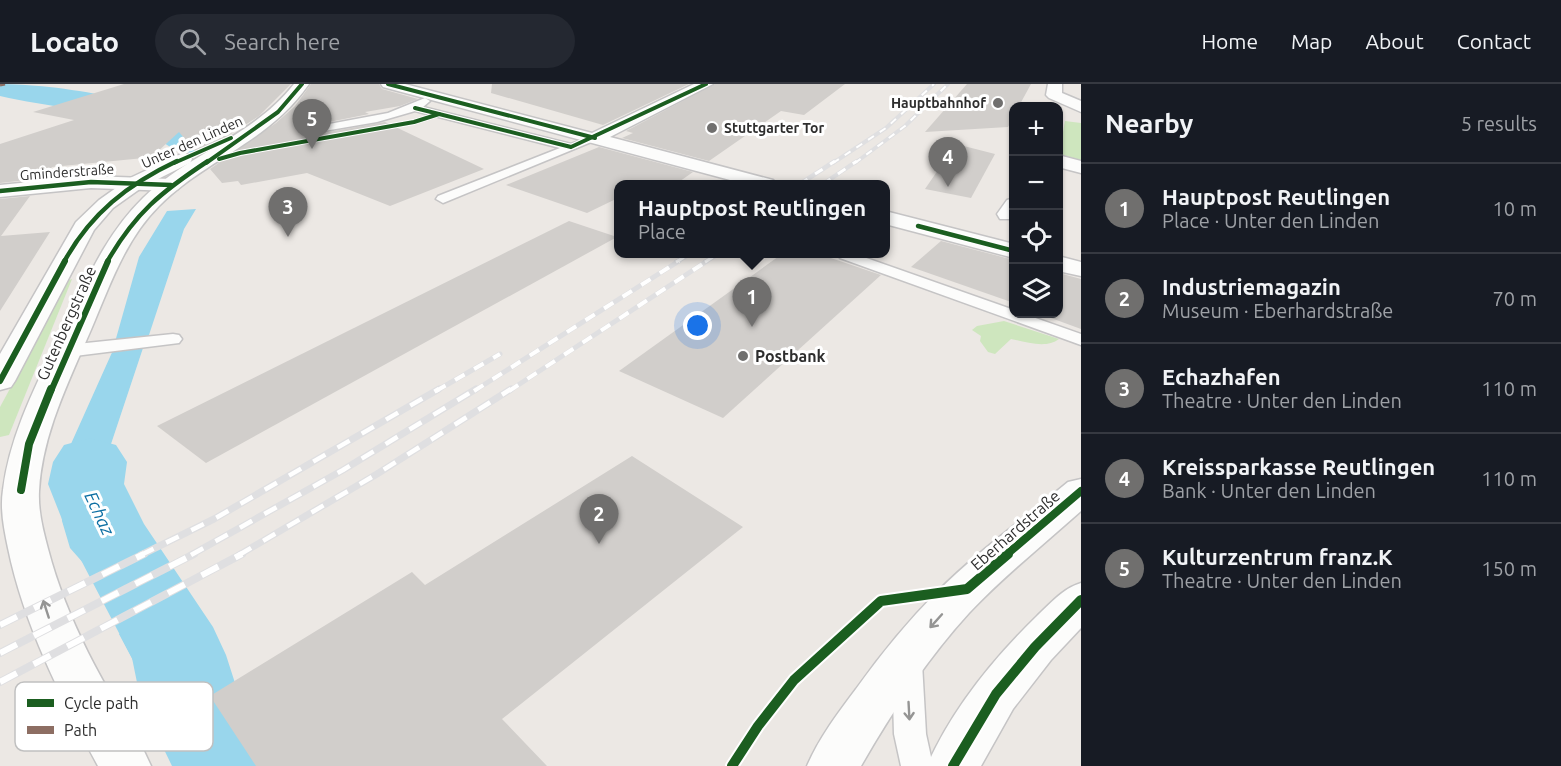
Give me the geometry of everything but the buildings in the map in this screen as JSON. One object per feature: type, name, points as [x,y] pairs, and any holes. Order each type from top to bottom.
[{"type":"main road","name":"Unter den Linden","points":[[171,185],[259,126],[282,108],[302,84]]},
{"type":"main road","points":[[388,84],[751,180]]},
{"type":"main road","points":[[595,138],[706,84]]},
{"type":"main road","points":[[1055,84],[1054,96],[1080,106]]},
{"type":"main road","points":[[1063,110],[1080,106]]},
{"type":"main road","name":"Unter den Linden","points":[[137,182],[179,160],[259,126]]},
{"type":"main road","points":[[1063,162],[1081,167]]},
{"type":"main road","name":"Gminderstraße","points":[[0,191],[91,182],[171,185]]},
{"type":"main road","name":"Gutenbergstraße","points":[[0,381],[84,227],[106,204],[137,182]]},
{"type":"main road","name":"Gutenbergstraße","points":[[79,682],[49,618],[34,572],[22,516],[21,490],[29,444],[82,349],[119,240],[151,202],[171,185]]},
{"type":"main road","points":[[890,218],[1009,250]]},
{"type":"main road","points":[[1063,264],[1081,269]]},
{"type":"main road","name":"Eberhardstraße","points":[[833,766],[906,656],[938,619],[968,589],[1081,491]]},
{"type":"main road","points":[[953,766],[996,694],[1035,646],[1081,600]]},
{"type":"main road","name":"Gutenbergstraße","points":[[117,751],[125,766]]},
{"type":"lane","points":[[324,128],[415,108],[433,96]]},
{"type":"lane","points":[[415,108],[571,147]]},
{"type":"lane","points":[[443,199],[595,138]]},
{"type":"lane","points":[[853,258],[1081,340]]},
{"type":"lane","points":[[82,349],[173,339]]},
{"type":"lane","points":[[906,656],[910,734],[917,766]]},
{"type":"green space","points":[[1065,121],[1081,123],[1081,160],[1063,155]]},
{"type":"green space","points":[[72,279],[9,435],[0,437],[0,407],[69,280]]},
{"type":"green space","points":[[1004,321],[1059,339],[1042,344],[1011,339],[995,354],[988,352],[980,341],[981,336],[972,330],[977,326]]},
{"type":"water","points":[[196,209],[184,229],[148,338],[115,342],[139,257],[167,211]]},
{"type":"water","points":[[144,345],[103,468],[115,505],[139,540],[85,565],[70,548],[62,521],[60,485],[66,455],[114,348]]},
{"type":"water","points":[[180,601],[232,675],[213,694],[213,682],[144,682],[119,634]]},
{"type":"water","points":[[213,699],[256,766],[189,766],[181,751],[213,751]]},
{"type":"waterway","name":"Echaz","points":[[2,84],[11,89],[79,101],[132,114],[174,132],[187,143]]},
{"type":"waterway","name":"Echaz","points":[[90,462],[86,484],[110,537],[179,655],[186,682]]},
{"type":"waterway","name":"Echaz","points":[[213,739],[229,766]]},
{"type":"railway","points":[[833,163],[886,128],[934,84]]},
{"type":"railway","points":[[855,163],[905,126],[948,84]]},
{"type":"railway","points":[[806,180],[835,161]]},
{"type":"railway","points":[[829,180],[857,161]]},
{"type":"railway","points":[[676,262],[683,258]]},
{"type":"railway","points":[[705,262],[712,258]]},
{"type":"railway","points":[[474,391],[679,261]]},
{"type":"railway","points":[[509,391],[707,261]]},
{"type":"railway","points":[[436,391],[500,354]]},
{"type":"railway","points":[[141,555],[214,519],[439,389]]},
{"type":"railway","points":[[191,555],[343,470],[476,389]]},
{"type":"railway","points":[[239,555],[377,474],[511,389]]},
{"type":"railway","points":[[0,625],[144,554]]},
{"type":"railway","points":[[0,653],[194,554]]},
{"type":"railway","points":[[0,682],[242,554]]},
{"type":"marked path","points":[[0,85],[5,84]]},
{"type":"cycle path","points":[[21,490],[29,444],[107,262],[126,230],[151,202],[171,185],[239,141],[278,112],[302,84]]},
{"type":"cycle path","points":[[388,84],[595,138]]},
{"type":"cycle path","points":[[415,108],[571,147],[706,84]]},
{"type":"cycle path","points":[[219,159],[240,153],[414,122],[439,114]]},
{"type":"cycle path","points":[[0,381],[73,246],[87,225],[122,192],[142,179],[231,138]]},
{"type":"cycle path","points":[[0,191],[91,182],[171,185]]},
{"type":"cycle path","points":[[918,226],[1009,250]]},
{"type":"cycle path","points":[[732,766],[758,726],[794,680],[881,601],[967,589],[1081,491]]},
{"type":"cycle path","points":[[953,766],[996,694],[1035,647],[1081,600]]},
{"type":"place","name":"Hauptbahnhof","points":[[998,103]]},
{"type":"place","name":"Stuttgarter Tor","points":[[712,128]]},
{"type":"place","name":"Kulturzentrum franz.K","points":[[312,149]]},
{"type":"place","name":"Kreissparkasse Reutlingen","points":[[948,187]]},
{"type":"place","name":"Echazhafen","points":[[288,237]]},
{"type":"place","name":"Hauptpost Reutlingen","points":[[752,327]]},
{"type":"place","name":"Postbank","points":[[743,356]]},
{"type":"place","name":"Industriemagazin","points":[[599,544]]}]
